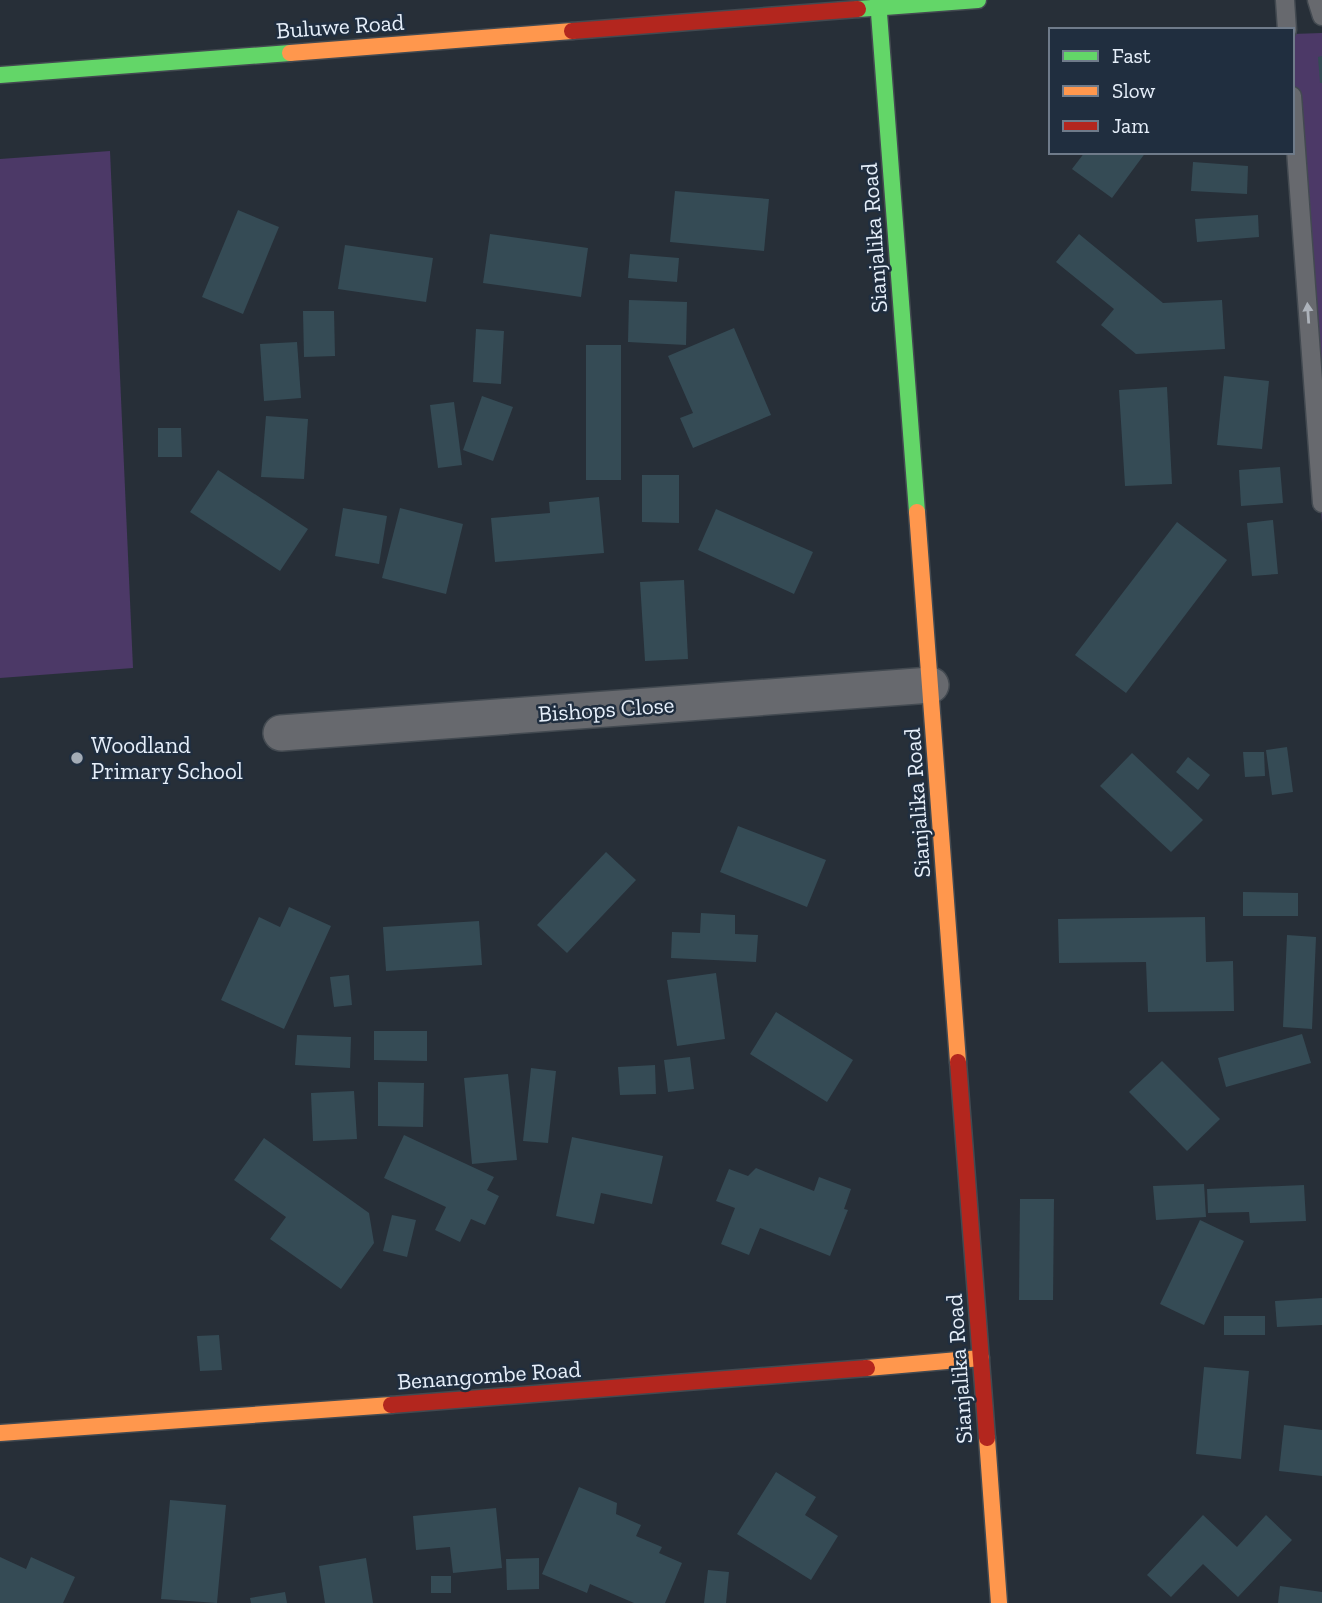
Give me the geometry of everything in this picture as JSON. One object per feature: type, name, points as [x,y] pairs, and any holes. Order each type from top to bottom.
[{"type":"street","name":"Buluwe Road","points":[[0,75],[879,4],[978,0]]},
{"type":"street","name":"Sianjalika Road","points":[[879,4],[999,1603]]},
{"type":"street","name":"Bishops Close","points":[[281,733],[931,685]]},
{"type":"street","name":"Benangombe Road","points":[[0,1433],[682,1384],[981,1358]]},
{"type":"lane","points":[[1285,0],[1287,28]]},
{"type":"lane","points":[[1317,0],[1322,16]]},
{"type":"lane","points":[[1294,123],[1322,503]]},
{"type":"shaded area","points":[[1322,33],[1322,523],[1294,127],[1294,34]]},
{"type":"shaded area","points":[[110,151],[133,668],[0,678],[0,159]]},
{"type":"building","points":[[1322,56],[1322,83],[1320,83],[1318,57]]},
{"type":"building","points":[[1083,154],[1145,154],[1112,198],[1072,169]]},
{"type":"building","points":[[1193,162],[1248,166],[1247,194],[1191,191]]},
{"type":"building","points":[[675,191],[769,199],[764,251],[670,242]]},
{"type":"building","points":[[238,210],[279,227],[243,314],[202,297]]},
{"type":"building","points":[[1258,215],[1259,237],[1197,242],[1195,219]]},
{"type":"building","points":[[490,234],[588,248],[581,297],[483,283]]},
{"type":"building","points":[[1079,234],[1163,303],[1222,300],[1225,349],[1136,354],[1101,325],[1114,309],[1056,262]]},
{"type":"building","points":[[345,245],[433,258],[426,302],[338,289]]},
{"type":"building","points":[[630,254],[679,258],[677,282],[628,278]]},
{"type":"building","points":[[629,300],[687,302],[686,345],[628,342]]},
{"type":"building","points":[[303,311],[334,311],[335,356],[304,357]]},
{"type":"building","points":[[734,328],[771,415],[693,448],[680,418],[693,413],[668,356]]},
{"type":"building","points":[[476,329],[504,331],[501,384],[473,382]]},
{"type":"building","points":[[297,342],[301,398],[264,401],[260,344]]},
{"type":"building","points":[[586,345],[621,345],[621,480],[586,480]]},
{"type":"building","points":[[1224,376],[1269,381],[1262,449],[1217,445]]},
{"type":"building","points":[[1167,387],[1172,484],[1125,486],[1119,390]]},
{"type":"building","points":[[482,396],[513,407],[493,461],[463,450]]},
{"type":"building","points":[[454,402],[462,465],[438,468],[430,405]]},
{"type":"building","points":[[266,416],[308,419],[304,479],[261,477]]},
{"type":"building","points":[[158,428],[181,428],[182,457],[158,457]]},
{"type":"building","points":[[1280,467],[1283,503],[1241,506],[1239,470]]},
{"type":"building","points":[[218,470],[308,529],[280,571],[190,512]]},
{"type":"building","points":[[642,475],[679,475],[679,523],[642,522]]},
{"type":"building","points":[[599,497],[604,553],[495,562],[491,518],[550,513],[549,502]]},
{"type":"building","points":[[343,508],[387,516],[379,564],[335,556]]},
{"type":"building","points":[[400,508],[463,524],[446,594],[382,578]]},
{"type":"building","points":[[716,509],[813,552],[794,594],[698,550]]},
{"type":"building","points":[[1273,520],[1278,574],[1252,576],[1247,523]]},
{"type":"building","points":[[1177,522],[1227,560],[1126,693],[1075,655]]},
{"type":"building","points":[[684,580],[688,659],[645,661],[640,582]]},
{"type":"building","points":[[1287,747],[1293,792],[1272,795],[1266,750]]},
{"type":"building","points":[[1243,752],[1264,752],[1265,776],[1245,777]]},
{"type":"building","points":[[1132,753],[1203,820],[1171,852],[1100,786]]},
{"type":"building","points":[[1188,757],[1210,775],[1198,790],[1176,772]]},
{"type":"building","points":[[738,826],[826,860],[807,907],[720,872]]},
{"type":"building","points":[[606,852],[636,880],[567,953],[537,925]]},
{"type":"building","points":[[1243,892],[1298,893],[1298,916],[1243,916]]},
{"type":"building","points":[[289,907],[331,926],[284,1029],[221,1000],[259,917],[280,927]]},
{"type":"building","points":[[701,913],[735,915],[735,934],[758,935],[756,962],[671,958],[672,932],[700,933]]},
{"type":"building","points":[[1205,917],[1206,962],[1233,961],[1234,1011],[1148,1012],[1146,962],[1059,963],[1058,919]]},
{"type":"building","points":[[479,921],[482,965],[386,971],[383,927]]},
{"type":"building","points":[[1287,935],[1316,937],[1312,1029],[1283,1027]]},
{"type":"building","points":[[716,973],[725,1039],[677,1046],[667,980]]},
{"type":"building","points":[[349,975],[352,1005],[334,1007],[330,977]]},
{"type":"building","points":[[776,1012],[853,1060],[827,1102],[750,1054]]},
{"type":"building","points":[[374,1031],[427,1031],[427,1061],[374,1060]]},
{"type":"building","points":[[1302,1034],[1311,1063],[1226,1087],[1218,1058]]},
{"type":"building","points":[[297,1035],[351,1037],[350,1068],[295,1065]]},
{"type":"building","points":[[690,1057],[694,1089],[668,1092],[664,1060]]},
{"type":"building","points":[[1162,1061],[1220,1119],[1187,1151],[1129,1092]]},
{"type":"building","points":[[655,1065],[656,1094],[620,1095],[618,1067]]},
{"type":"building","points":[[531,1068],[556,1071],[548,1143],[523,1141]]},
{"type":"building","points":[[508,1074],[517,1160],[472,1164],[464,1078]]},
{"type":"building","points":[[378,1082],[424,1083],[423,1127],[378,1126]]},
{"type":"building","points":[[354,1091],[357,1139],[313,1141],[311,1093]]},
{"type":"building","points":[[404,1135],[494,1177],[487,1190],[499,1196],[485,1225],[471,1219],[460,1242],[435,1230],[446,1207],[384,1178]]},
{"type":"building","points":[[572,1137],[663,1156],[652,1204],[601,1193],[594,1224],[556,1216]]},
{"type":"building","points":[[264,1138],[369,1213],[374,1243],[341,1289],[270,1239],[286,1217],[234,1180]]},
{"type":"building","points":[[756,1168],[814,1191],[819,1177],[851,1189],[844,1209],[848,1210],[830,1256],[760,1228],[749,1255],[721,1244],[735,1208],[716,1201],[729,1169],[748,1176]]},
{"type":"building","points":[[1204,1184],[1206,1217],[1156,1220],[1153,1186]]},
{"type":"building","points":[[1304,1185],[1306,1221],[1250,1223],[1249,1212],[1208,1213],[1207,1189]]},
{"type":"building","points":[[1020,1199],[1054,1199],[1053,1300],[1019,1300]]},
{"type":"building","points":[[392,1215],[416,1220],[407,1257],[383,1251]]},
{"type":"building","points":[[1200,1220],[1244,1241],[1204,1325],[1160,1304]]},
{"type":"building","points":[[1322,1298],[1322,1325],[1277,1327],[1275,1301]]},
{"type":"building","points":[[1224,1316],[1265,1316],[1265,1335],[1224,1335]]},
{"type":"building","points":[[219,1335],[222,1370],[200,1371],[197,1336]]},
{"type":"building","points":[[1204,1367],[1249,1371],[1241,1459],[1196,1454]]},
{"type":"building","points":[[1284,1425],[1322,1430],[1322,1476],[1279,1471]]},
{"type":"building","points":[[776,1472],[816,1497],[805,1515],[838,1536],[811,1580],[737,1534]]},
{"type":"building","points":[[579,1487],[617,1503],[616,1514],[641,1525],[636,1536],[662,1547],[659,1553],[682,1563],[665,1603],[634,1603],[590,1584],[587,1593],[542,1574]]},
{"type":"building","points":[[170,1500],[226,1505],[217,1603],[161,1599]]},
{"type":"building","points":[[496,1508],[502,1568],[453,1573],[450,1547],[416,1550],[413,1516]]},
{"type":"building","points":[[1203,1515],[1237,1547],[1266,1515],[1292,1540],[1238,1597],[1203,1564],[1171,1597],[1147,1575]]},
{"type":"building","points":[[0,1557],[26,1569],[31,1557],[75,1577],[63,1603],[0,1603]]},
{"type":"building","points":[[366,1558],[373,1603],[325,1603],[319,1566]]},
{"type":"building","points":[[539,1558],[539,1589],[507,1590],[506,1559]]},
{"type":"building","points":[[708,1570],[729,1572],[726,1603],[704,1603]]},
{"type":"building","points":[[431,1576],[451,1576],[451,1593],[431,1593]]},
{"type":"building","points":[[1280,1586],[1322,1592],[1322,1603],[1278,1603]]},
{"type":"building","points":[[285,1592],[287,1603],[251,1603],[250,1598]]},
{"type":"traffic: fast","points":[[878,0],[917,512]]},
{"type":"traffic: fast","points":[[858,9],[978,0]]},
{"type":"traffic: fast","points":[[0,75],[290,53]]},
{"type":"traffic: slow","points":[[290,53],[572,31]]},
{"type":"traffic: slow","points":[[917,512],[958,1062]]},
{"type":"traffic: slow","points":[[867,1368],[981,1358]]},
{"type":"traffic: slow","points":[[0,1433],[391,1405]]},
{"type":"traffic: slow","points":[[987,1438],[999,1603]]},
{"type":"traffic: jam","points":[[572,31],[858,9]]},
{"type":"traffic: jam","points":[[958,1062],[987,1438]]},
{"type":"traffic: jam","points":[[391,1405],[867,1368]]},
{"type":"place","name":"Woodland Primary School","points":[[77,758]]}]
